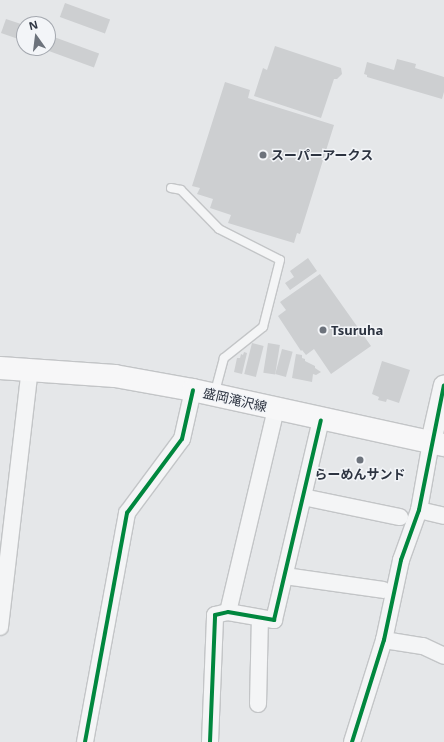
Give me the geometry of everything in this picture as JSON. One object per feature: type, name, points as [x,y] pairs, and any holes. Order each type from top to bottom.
[{"type":"main road","name":"盛岡滝沢線","points":[[0,368],[115,376],[193,390],[321,420],[438,444]]},
{"type":"street","points":[[0,627],[30,369]]},
{"type":"street","points":[[352,742],[384,640],[401,560],[438,444],[444,385]]},
{"type":"street","points":[[86,742],[127,513],[182,439],[193,390]]},
{"type":"street","points":[[228,612],[276,409]]},
{"type":"street","points":[[210,742],[215,615],[228,612],[274,620],[321,420]]},
{"type":"street","points":[[303,497],[400,517]]},
{"type":"street","points":[[418,510],[444,516]]},
{"type":"street","points":[[285,576],[383,590]]},
{"type":"street","points":[[258,704],[260,618]]},
{"type":"street","points":[[384,640],[423,646],[444,656]]},
{"type":"lane","points":[[171,188],[181,190],[219,229],[280,260],[263,327],[224,358],[214,395]]},
{"type":"building","points":[[65,3],[110,19],[105,34],[60,17]]},
{"type":"building","points":[[6,19],[16,22],[16,38],[1,33]]},
{"type":"building","points":[[56,38],[99,53],[94,68],[56,54]]},
{"type":"building","points":[[275,46],[341,68],[342,74],[337,79],[334,79],[321,118],[254,96],[263,68],[267,70]]},
{"type":"building","points":[[397,59],[416,64],[415,68],[444,77],[444,92],[442,99],[367,77],[367,75],[364,74],[367,62],[394,70]]},
{"type":"building","name":"スーパーアークス","points":[[225,82],[250,90],[248,98],[334,125],[300,234],[297,233],[294,243],[228,223],[231,215],[210,208],[213,199],[197,194],[200,188],[192,186]]},
{"type":"building","points":[[308,258],[317,271],[290,290],[285,283],[294,277],[290,271]]},
{"type":"building","points":[[320,274],[371,346],[331,374],[314,349],[306,355],[302,350],[301,351],[278,316],[286,310],[280,302]]},
{"type":"building","points":[[252,343],[264,346],[256,377],[244,374]]},
{"type":"building","points":[[268,343],[280,345],[275,375],[263,373]]},
{"type":"building","points":[[282,349],[293,352],[286,377],[275,374]]},
{"type":"building","points":[[244,352],[247,353],[242,374],[234,372],[237,358],[240,358],[241,354],[243,355]]},
{"type":"building","points":[[296,354],[302,355],[302,358],[305,359],[305,361],[315,366],[315,368],[321,372],[316,375],[313,374],[312,382],[292,378]]},
{"type":"building","points":[[382,361],[410,370],[399,403],[387,399],[386,402],[378,400],[379,397],[372,394]]},
{"type":"cycle path","points":[[352,742],[384,640],[401,560],[419,510],[444,385]]},
{"type":"cycle path","points":[[85,742],[127,513],[182,439],[193,390]]},
{"type":"cycle path","points":[[210,742],[215,615],[228,612],[274,620],[321,420]]},
{"type":"place","name":"スーパーアークス","points":[[263,155]]},
{"type":"place","name":"Tsuruha","points":[[323,330]]},
{"type":"place","name":"らーめんサンド","points":[[360,460]]}]
